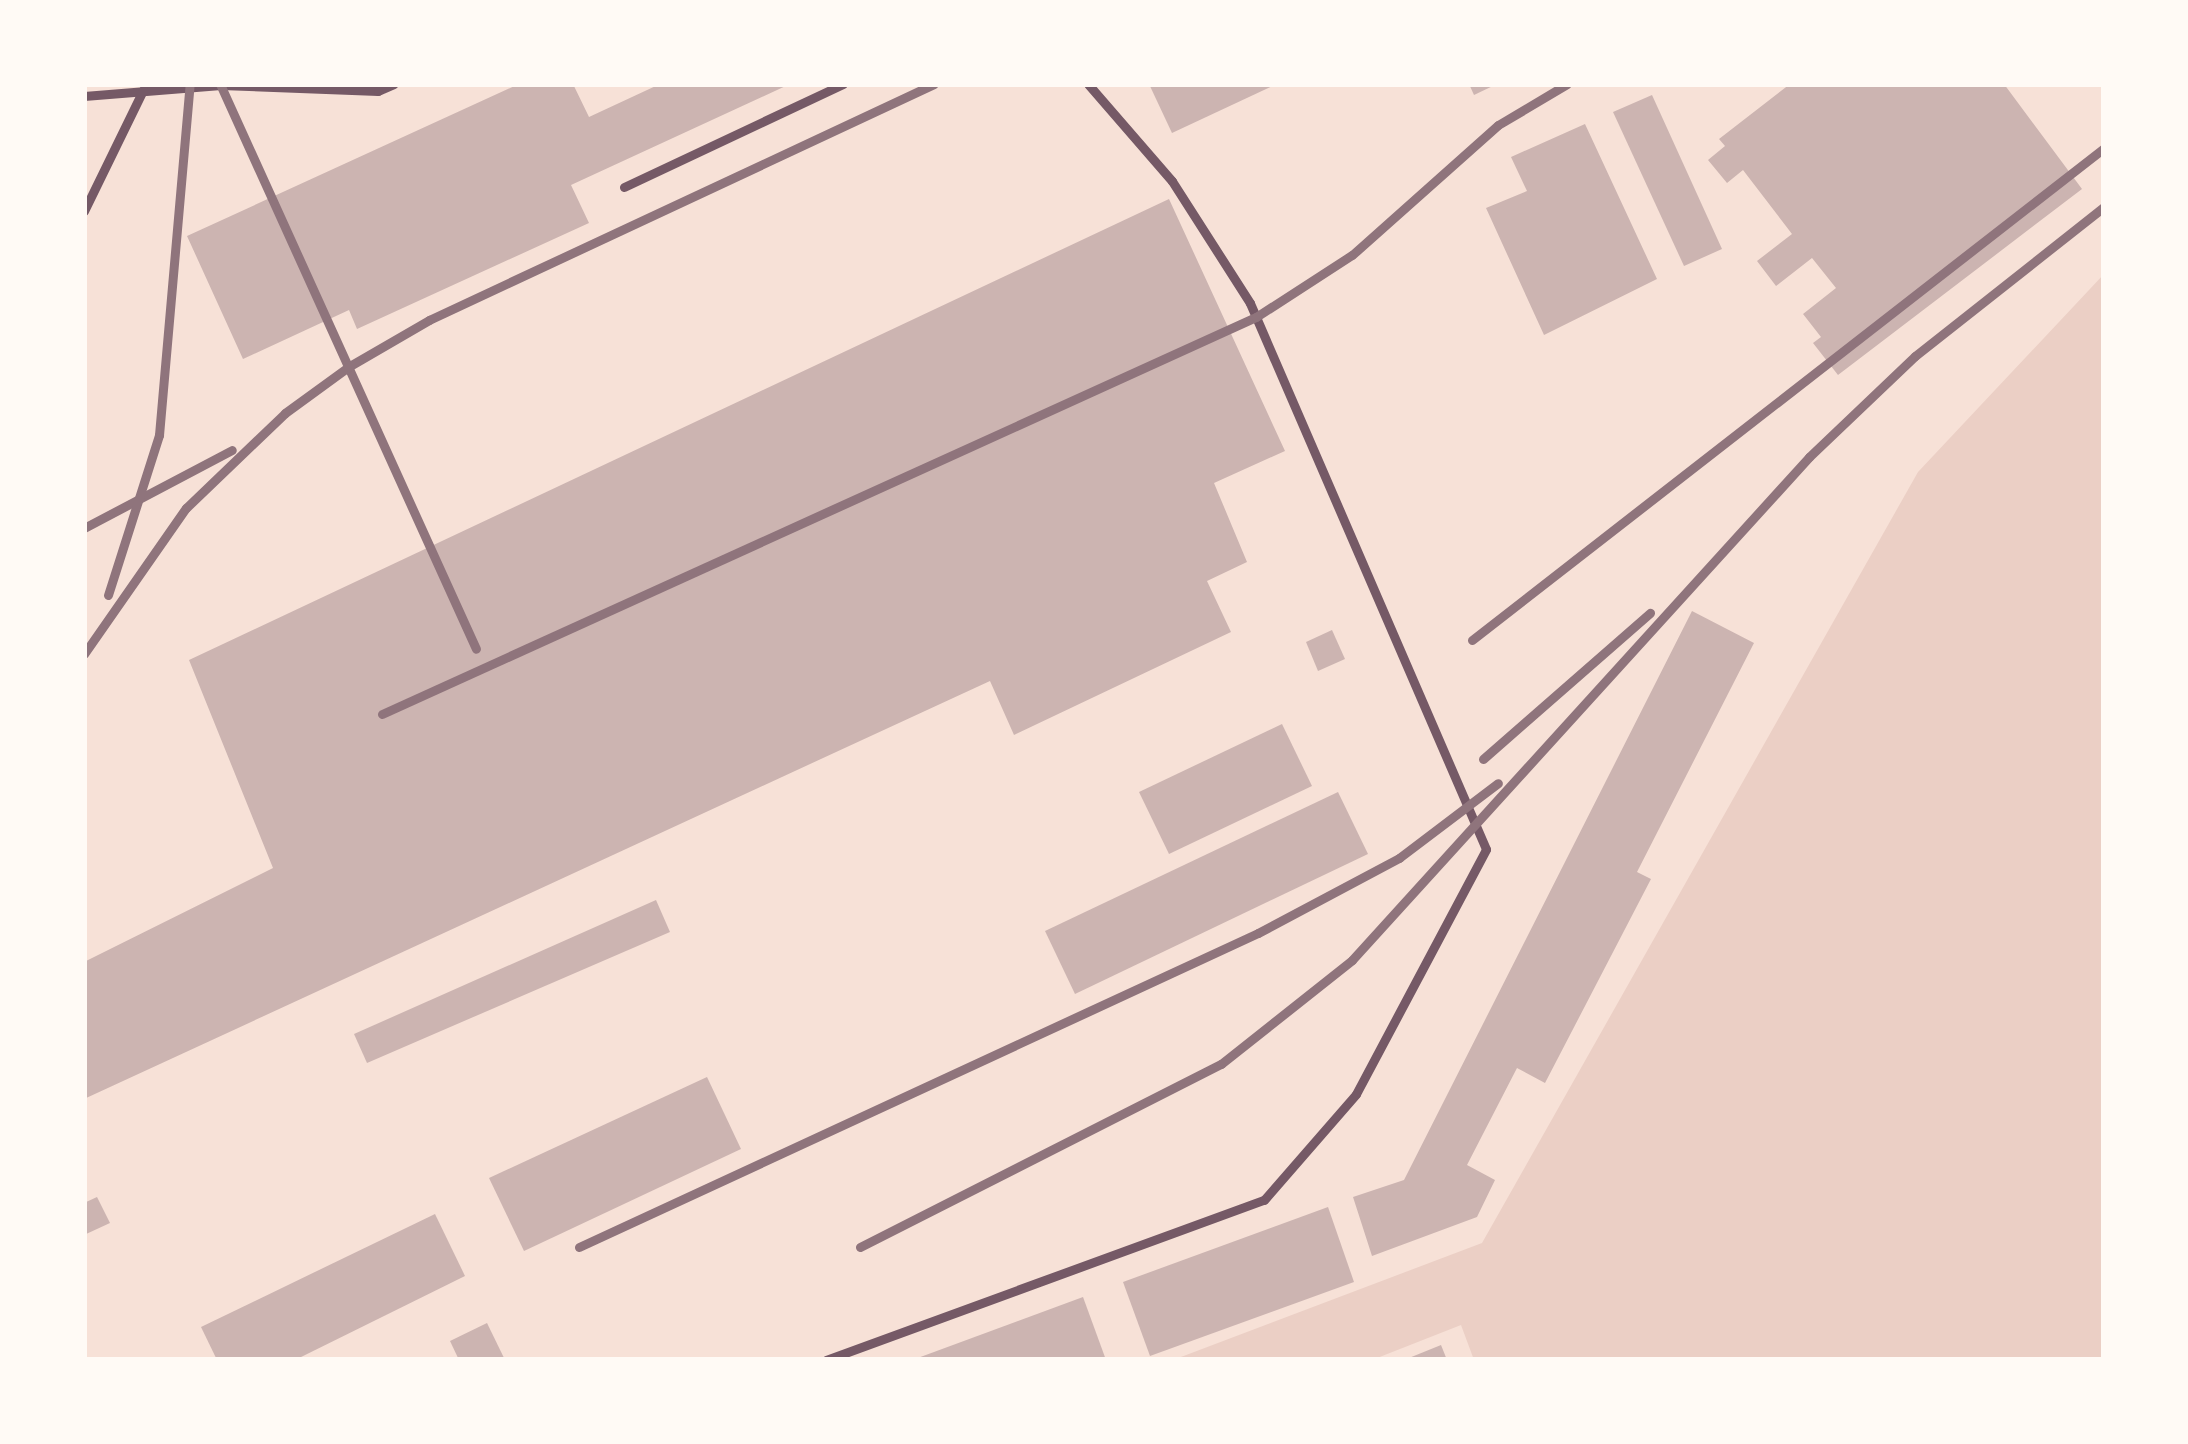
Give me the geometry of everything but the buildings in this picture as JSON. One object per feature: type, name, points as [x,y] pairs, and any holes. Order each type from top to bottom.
[{"type":"lane","points":[[84,96],[143,90],[378,92],[394,84]]},
{"type":"lane","points":[[624,188],[843,84]]},
{"type":"lane","points":[[826,1360],[1264,1200],[1355,1094],[1486,848],[1250,303],[1172,181],[1088,84]]},
{"type":"lane","points":[[84,211],[143,90]]},
{"type":"shaded area","points":[[2104,274],[2104,1360],[1474,1360],[1461,1325],[1372,1360],[1173,1360],[1482,1243],[1918,472]]},
{"type":"railway","points":[[108,595],[159,435],[190,84]]},
{"type":"railway","points":[[220,84],[476,649]]},
{"type":"railway","points":[[84,654],[186,508],[285,413],[348,367],[429,320],[934,84]]},
{"type":"railway","points":[[382,714],[1256,317],[1352,255],[1498,125],[1567,84]]},
{"type":"railway","points":[[1472,640],[2104,148]]},
{"type":"railway","points":[[860,1247],[1221,1064],[1352,960],[1809,457],[1915,356],[2104,207]]},
{"type":"railway","points":[[84,528],[232,450]]},
{"type":"railway","points":[[1483,759],[1650,613]]},
{"type":"railway","points":[[579,1247],[1258,933],[1399,858],[1498,783]]}]
